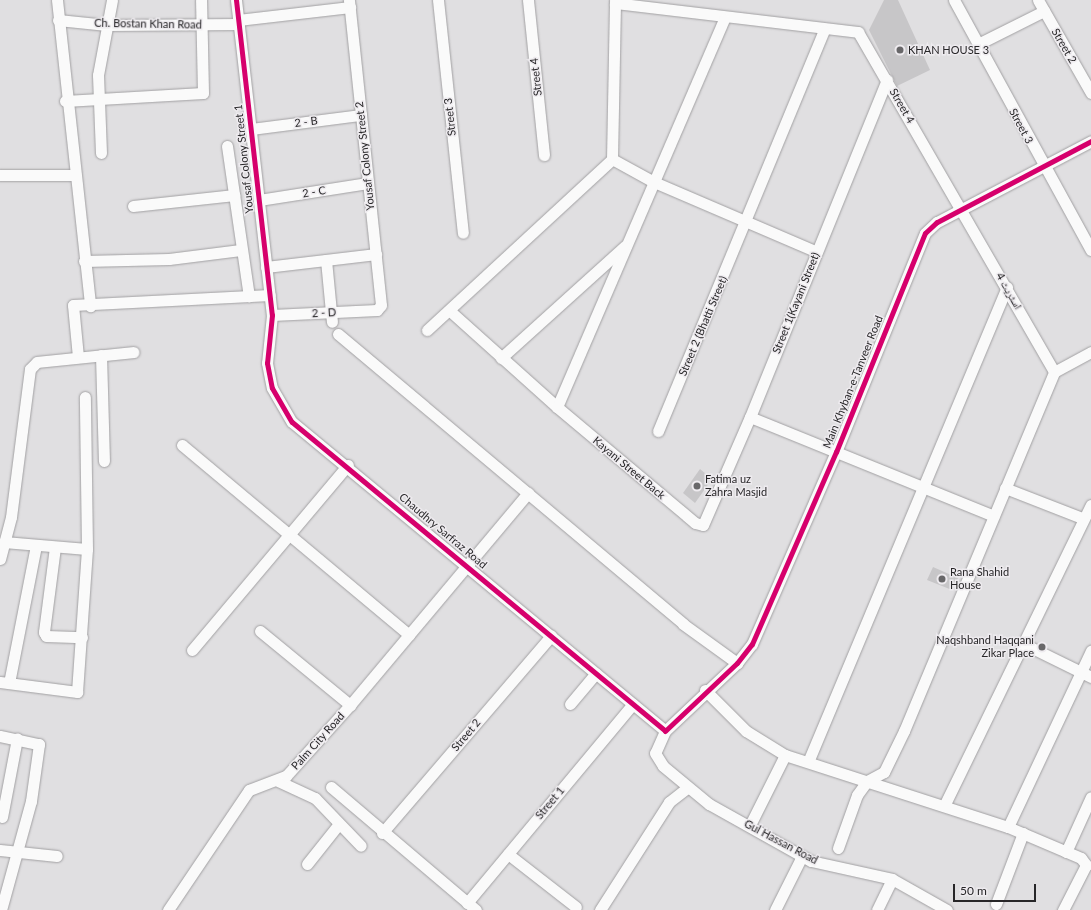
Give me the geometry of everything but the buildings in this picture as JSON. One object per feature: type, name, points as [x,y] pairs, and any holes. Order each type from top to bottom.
[{"type":"street","points":[[57,0],[65,101],[90,306]]},
{"type":"street","points":[[101,153],[99,60],[112,0]]},
{"type":"street","points":[[65,101],[99,101],[203,93],[203,26],[201,0]]},
{"type":"street","name":"Yousaf Colony Street 1","points":[[236,0],[272,315]]},
{"type":"street","name":"Street 3","points":[[438,0],[463,233]]},
{"type":"street","name":"Street 4","points":[[528,0],[544,155]]},
{"type":"street","name":"Street 3","points":[[954,0],[1044,167],[1091,250]]},
{"type":"street","name":"Street 2","points":[[1038,0],[1091,93]]},
{"type":"street","points":[[427,330],[450,311],[612,160],[615,2],[724,19],[824,30]]},
{"type":"street","name":"Ch. Bostan Khan Road","points":[[58,20],[107,26],[203,26],[238,22],[350,4]]},
{"type":"street","name":"Yousaf Colony Street 2","points":[[350,4],[381,305],[377,310]]},
{"type":"street","points":[[978,44],[1044,11]]},
{"type":"street","points":[[557,408],[724,19]]},
{"type":"street","name":"Street 4","points":[[824,30],[858,32],[962,210]]},
{"type":"street","name":"Street 2 (Bhatti Street)","points":[[658,431],[747,220],[824,30]]},
{"type":"street","name":"Street 1(Kayani Street)","points":[[702,525],[750,417],[887,80]]},
{"type":"street","name":"2 - B","points":[[251,129],[361,115]]},
{"type":"street","name":"Main Khyban-e-Tanveer Road","points":[[665,731],[737,663],[760,626],[836,452],[925,233],[962,210],[1091,141]]},
{"type":"street","points":[[227,146],[249,296]]},
{"type":"street","points":[[612,160],[654,182],[747,220],[817,252]]},
{"type":"street","points":[[0,175],[74,175]]},
{"type":"street","name":"2 - C","points":[[259,200],[368,183]]},
{"type":"street","points":[[133,206],[234,195]]},
{"type":"street","name":"اسٹریٹ 4","points":[[962,210],[1054,372]]},
{"type":"street","points":[[501,358],[628,243]]},
{"type":"street","points":[[84,261],[169,259],[240,250]]},
{"type":"street","points":[[266,267],[376,254]]},
{"type":"street","points":[[326,260],[331,317]]},
{"type":"street","points":[[808,762],[1007,287]]},
{"type":"street","points":[[78,357],[73,305],[90,306],[270,295]]},
{"type":"street","name":"2 - D","points":[[272,315],[331,317],[377,310]]},
{"type":"street","name":"Kayani Street Back","points":[[450,311],[557,408],[695,523],[702,525]]},
{"type":"street","name":"Chaudhry Sarfraz Road","points":[[272,315],[267,363],[272,388],[292,422],[348,465],[468,564],[550,636],[665,731]]},
{"type":"street","points":[[338,334],[683,624],[737,663]]},
{"type":"street","points":[[88,549],[36,546],[1,551],[10,517],[30,369],[37,362],[133,352]]},
{"type":"street","points":[[838,848],[858,795],[867,781],[884,772],[900,738],[1054,372],[1091,352]]},
{"type":"street","points":[[101,355],[104,461]]},
{"type":"street","points":[[36,546],[4,682],[77,692],[88,549],[84,397]]},
{"type":"street","points":[[750,417],[994,516]]},
{"type":"street","points":[[182,445],[409,635]]},
{"type":"street","points":[[192,650],[348,465]]},
{"type":"street","points":[[1005,488],[1082,518]]},
{"type":"street","name":"Palm City Road","points":[[168,910],[249,790],[278,781],[350,705],[528,493]]},
{"type":"street","points":[[944,806],[1024,644],[1082,518],[1091,504]]},
{"type":"street","points":[[55,547],[44,632],[46,636],[82,637]]},
{"type":"street","points":[[260,631],[350,705]]},
{"type":"street","name":"Street 2","points":[[382,834],[550,636]]},
{"type":"street","points":[[1024,644],[1086,674]]},
{"type":"street","points":[[1008,827],[1086,674],[1091,651]]},
{"type":"street","points":[[570,704],[596,673]]},
{"type":"street","points":[[703,694],[746,731],[785,755],[1008,827],[1081,858],[1086,865],[1063,910]]},
{"type":"street","name":"Street 1","points":[[472,906],[508,854],[633,704]]},
{"type":"street","name":"Gul Hassan Road","points":[[665,731],[655,753],[663,766],[687,788],[802,856],[830,867],[892,879],[947,910]]},
{"type":"street","points":[[0,736],[17,738],[39,744],[31,801],[1,910]]},
{"type":"street","points":[[2,817],[17,738]]},
{"type":"street","points":[[750,825],[785,755]]},
{"type":"street","points":[[278,781],[315,798],[338,825],[361,846]]},
{"type":"street","points":[[331,787],[382,834],[472,906]]},
{"type":"street","points":[[600,910],[669,802],[687,788]]},
{"type":"street","points":[[1066,852],[1091,797]]},
{"type":"street","points":[[307,864],[338,825]]},
{"type":"street","points":[[996,904],[1023,833]]},
{"type":"street","points":[[0,850],[57,856]]},
{"type":"street","points":[[508,854],[576,907]]},
{"type":"street","points":[[775,910],[802,856]]},
{"type":"street","points":[[877,910],[892,879]]},
{"type":"cycle path","points":[[236,0],[272,315],[267,363],[272,388],[292,422],[665,731],[737,663],[752,644],[836,452],[925,233],[937,222],[1091,141]]},
{"type":"place","name":"KHAN HOUSE 3","points":[[900,50]]},
{"type":"place","name":"Fatima uz Zahra Masjid","points":[[697,486]]},
{"type":"place","name":"Rana Shahid House","points":[[942,579]]},
{"type":"place","name":"Naqshband Haqqani Zikar Place","points":[[1042,647]]}]
